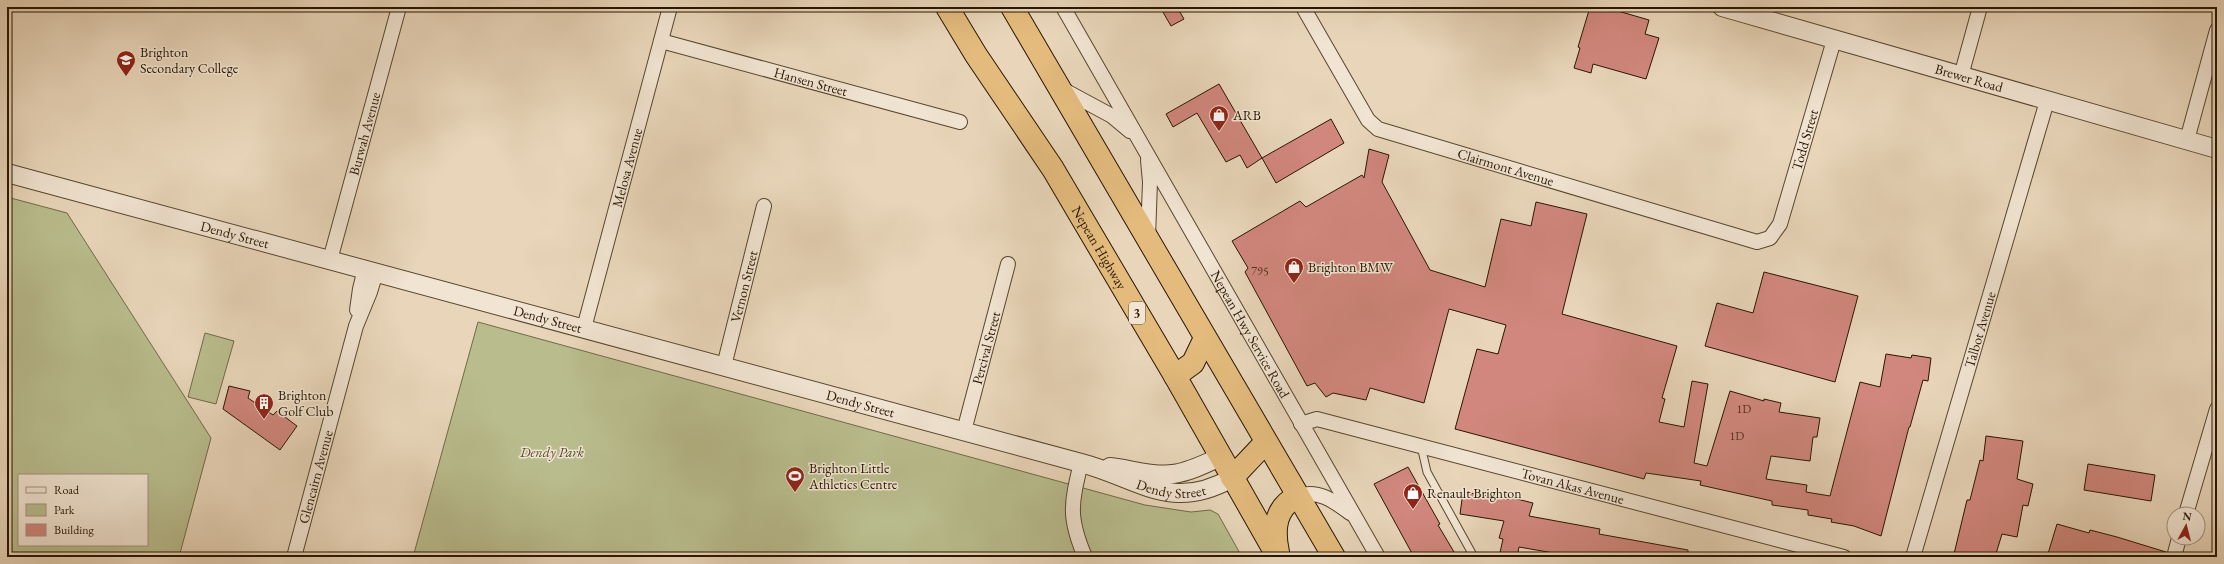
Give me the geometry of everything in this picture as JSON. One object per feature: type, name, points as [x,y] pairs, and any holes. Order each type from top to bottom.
[{"type":"highway","name":"Nepean Highway","points":[[947,7],[972,48],[1053,169],[1175,376],[1278,557]]},
{"type":"highway","points":[[961,7],[972,48]]},
{"type":"highway","points":[[1012,7],[1091,138],[1148,240],[1334,557]]},
{"type":"highway","points":[[1175,376],[1193,363],[1205,338]]},
{"type":"highway","points":[[1220,457],[1266,442]]},
{"type":"highway","points":[[1232,478],[1266,442]]},
{"type":"highway","points":[[1278,557],[1275,539],[1277,520],[1285,505],[1298,496]]},
{"type":"street","name":"Burwah Avenue","points":[[330,260],[399,7]]},
{"type":"street","name":"Melosa Avenue","points":[[584,328],[670,7]]},
{"type":"street","name":"Nepean Hwy Service Road","points":[[1063,7],[1378,557]]},
{"type":"street","name":"Clairmont Avenue","points":[[1303,7],[1368,120],[1378,129],[1748,240],[1757,242],[1770,238]]},
{"type":"street","name":"Brewer Road","points":[[1722,7],[2217,149]]},
{"type":"street","points":[[1961,76],[1980,7]]},
{"type":"street","points":[[2187,140],[2217,30]]},
{"type":"street","name":"Todd Street","points":[[1770,238],[1780,224],[1834,40]]},
{"type":"street","name":"Hansen Street","points":[[661,41],[960,122]]},
{"type":"street","name":"Nepean Hwy Service Road","points":[[1059,87],[1112,116],[1137,137]]},
{"type":"street","name":"Talbot Avenue","points":[[1913,557],[2047,101]]},
{"type":"street","name":"Nepean Hwy Service Road","points":[[1146,152],[1150,182],[1148,240]]},
{"type":"street","name":"Dendy Street","points":[[7,173],[1084,464],[1135,484],[1169,492],[1186,493],[1204,490],[1232,478]]},
{"type":"street","name":"Vernon Street","points":[[724,366],[764,206]]},
{"type":"street","name":"Percival Street","points":[[964,431],[1008,264]]},
{"type":"street","name":"Glencairn Avenue","points":[[294,557],[356,326],[370,292],[370,271]]},
{"type":"street","points":[[2188,506],[2217,409]]},
{"type":"street","name":"Tovan Akas Avenue","points":[[1301,424],[1317,419],[1844,557]]},
{"type":"street","name":"Dendy Street","points":[[1084,464],[1157,474],[1173,474],[1189,470],[1220,457]]},
{"type":"street","points":[[1084,464],[1073,495],[1071,513],[1073,525],[1085,557]]},
{"type":"street","name":"Nepean Hwy Service Road","points":[[1298,496],[1308,493],[1325,497],[1355,517]]},
{"type":"street","points":[[2174,557],[2177,546]]},
{"type":"lane","points":[[1421,446],[1427,472],[1474,557]]},
{"type":"green space","points":[[7,197],[67,213],[211,438],[179,557],[7,557]]},
{"type":"green space","name":"Dendy Park","points":[[478,322],[1145,505],[1191,512],[1210,510],[1218,514],[1242,557],[413,557]]},
{"type":"green space","points":[[205,333],[234,341],[216,404],[188,397]]},
{"type":"building","points":[[1160,7],[1177,7],[1184,19],[1171,26]]},
{"type":"building","points":[[1590,7],[1599,10],[1599,7],[1620,7],[1618,11],[1649,20],[1645,34],[1659,38],[1646,79],[1593,64],[1591,73],[1574,68],[1580,48],[1578,47]]},
{"type":"building","points":[[1219,84],[1262,158],[1247,168],[1240,155],[1226,162],[1197,113],[1173,127],[1166,114]]},
{"type":"building","points":[[1331,119],[1344,143],[1276,183],[1262,158]]},
{"type":"building","points":[[1369,149],[1389,155],[1382,182],[1430,270],[1485,287],[1501,219],[1531,226],[1536,202],[1587,214],[1562,314],[1677,346],[1662,398],[1665,399],[1659,422],[1684,427],[1692,381],[1708,384],[1694,463],[1707,466],[1730,391],[1764,401],[1764,399],[1781,403],[1779,412],[1820,418],[1817,437],[1813,437],[1810,461],[1771,456],[1766,479],[1807,485],[1806,492],[1830,496],[1860,382],[1880,387],[1886,354],[1911,358],[1912,355],[1931,358],[1928,381],[1923,380],[1909,427],[1881,536],[1854,526],[1831,522],[1832,519],[1808,515],[1808,510],[1772,505],[1772,501],[1700,485],[1701,481],[1646,473],[1644,479],[1455,429],[1477,349],[1498,354],[1506,325],[1449,309],[1424,403],[1370,388],[1366,400],[1333,393],[1326,397],[1315,383],[1307,386],[1245,272],[1248,268],[1232,241],[1300,201],[1306,207],[1362,175],[1364,178]]},
{"type":"building","points":[[1764,272],[1858,296],[1835,382],[1705,346],[1717,303],[1753,313]]},
{"type":"building","name":"Brighton Golf Club","points":[[229,386],[250,391],[248,398],[273,415],[277,411],[297,426],[280,450],[223,409]]},
{"type":"building","points":[[1986,436],[2023,441],[2017,479],[2033,484],[2028,506],[2023,505],[2017,537],[2002,534],[1995,557],[1964,557],[1954,554],[1967,500],[1970,500],[1980,460],[1983,461]]},
{"type":"building","points":[[2088,464],[2155,475],[2151,501],[2084,490]]},
{"type":"building","points":[[1408,467],[1440,524],[1438,525],[1457,557],[1414,557],[1374,484]]},
{"type":"building","points":[[1463,492],[1509,499],[1509,497],[1533,503],[1529,516],[1600,529],[1599,534],[1688,550],[1688,557],[1565,557],[1565,555],[1519,547],[1517,557],[1499,557],[1503,539],[1499,538],[1504,521],[1460,514]]},
{"type":"building","points":[[2057,524],[2089,533],[2090,530],[2117,537],[2166,552],[2166,557],[2047,557]]},
{"type":"place","name":"Brighton Secondary College","points":[[126,77]]},
{"type":"place","name":"ARB","points":[[1219,132]]},
{"type":"place","name":"Brighton BMW","points":[[1294,284]]},
{"type":"place","name":"Brighton Golf Club","points":[[264,420]]},
{"type":"place","name":"Brighton Little Athletics Centre","points":[[795,493]]},
{"type":"place","name":"Renault Brighton","points":[[1413,510]]}]
